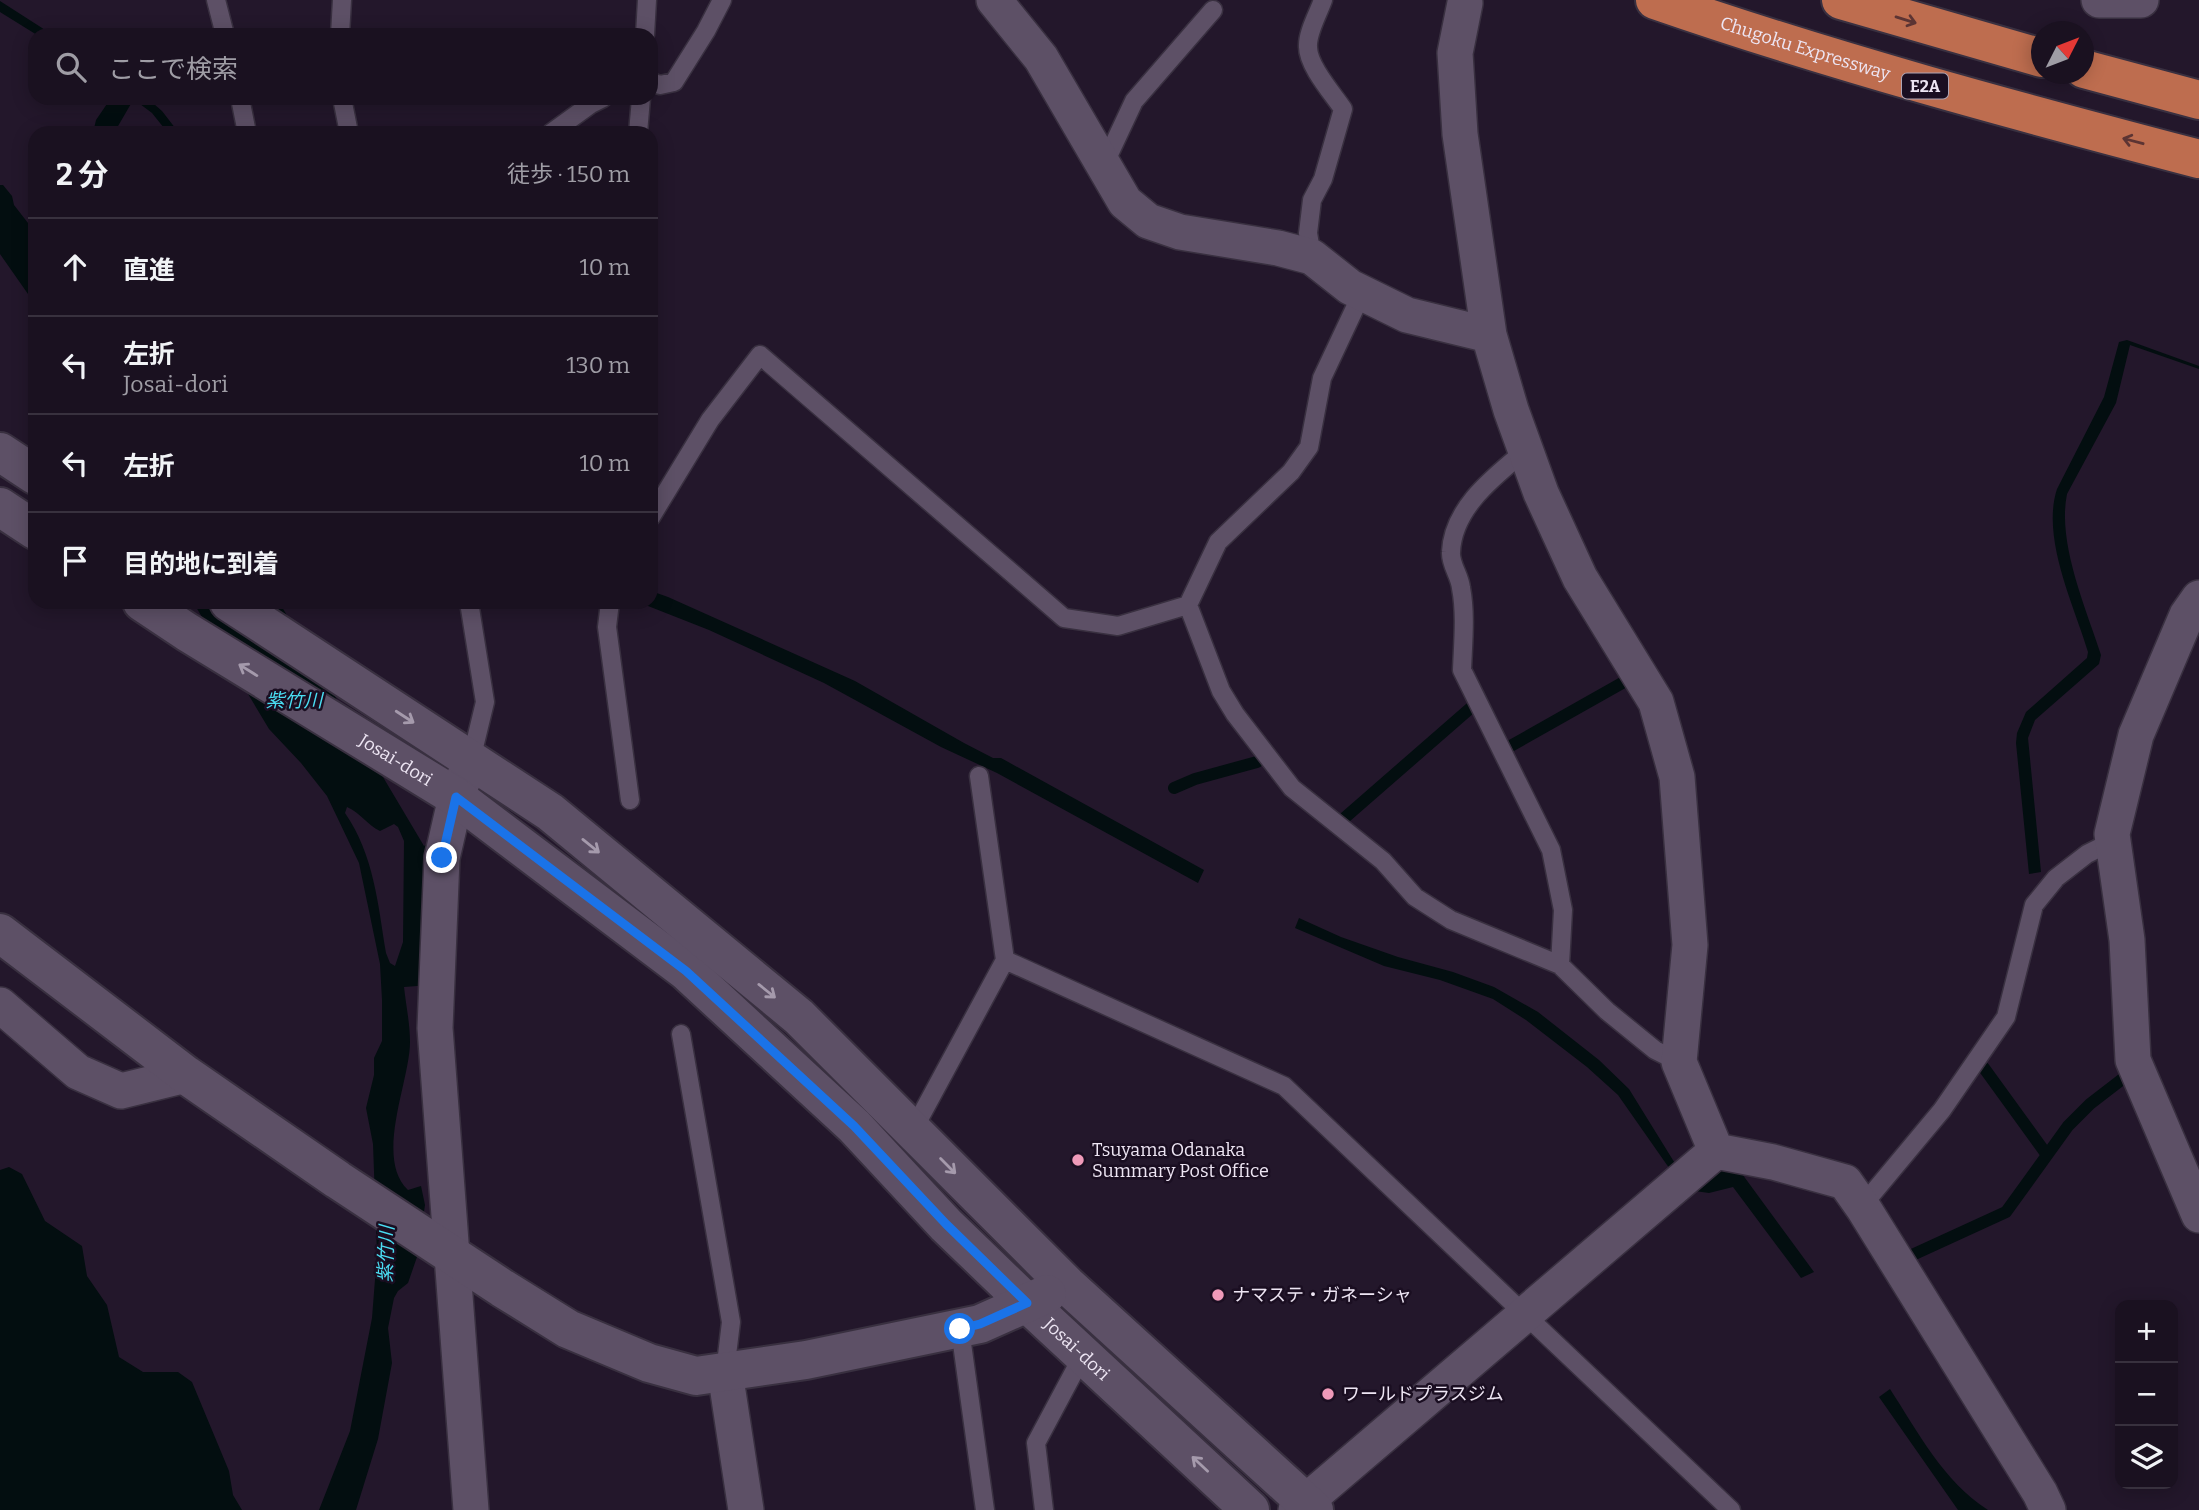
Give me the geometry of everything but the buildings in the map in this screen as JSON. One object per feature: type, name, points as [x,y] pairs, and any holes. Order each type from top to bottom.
[{"type":"highway","name":"Chugoku Expressway","points":[[1655,0],[1761,36],[1962,96],[2199,159]]},
{"type":"highway","points":[[1841,0],[2031,55]]},
{"type":"highway","points":[[2094,72],[2199,100]]},
{"type":"street","points":[[994,0],[1041,58],[1125,202],[1149,221],[1180,232],[1278,248],[1312,257],[1350,287],[1407,315],[1489,335]]},
{"type":"street","points":[[2099,0],[2141,0]]},
{"type":"street","points":[[1465,3],[1455,53],[1460,134],[1489,335],[1511,410],[1541,493],[1580,578],[1656,702],[1677,777],[1689,945],[1679,1062],[1716,1151]]},
{"type":"street","points":[[0,452],[28,470]]},
{"type":"street","points":[[0,506],[28,525]]},
{"type":"street","points":[[2199,598],[2187,615],[2136,735],[2112,834],[2127,940],[2133,1060],[2199,1214]]},
{"type":"street","name":"Josai-dori","points":[[152,609],[456,797],[686,971],[844,1117],[946,1224],[1027,1303],[1250,1510]]},
{"type":"street","points":[[240,609],[550,812],[799,1017],[1067,1285],[1305,1507],[1716,1151]]},
{"type":"street","points":[[471,760],[456,797],[442,858],[435,1028],[444,1250],[471,1510]]},
{"type":"street","points":[[0,933],[186,1075],[338,1180],[568,1329],[649,1363],[696,1376],[806,1360],[980,1324],[1067,1285]]},
{"type":"street","points":[[0,1005],[78,1072],[121,1091],[186,1075]]},
{"type":"street","points":[[1716,1151],[1773,1162],[1845,1182],[2040,1493],[2048,1510]]},
{"type":"street","points":[[725,1372],[746,1510]]},
{"type":"lane","points":[[216,0],[223,28]]},
{"type":"lane","points":[[340,28],[342,0]]},
{"type":"lane","points":[[645,28],[647,0]]},
{"type":"lane","points":[[658,84],[674,82],[722,0]]},
{"type":"lane","points":[[1312,257],[1308,233],[1312,200],[1323,179],[1343,109],[1319,74],[1308,52],[1307,44],[1323,0]]},
{"type":"lane","points":[[1104,165],[1133,101],[1213,10]]},
{"type":"lane","points":[[241,105],[246,126]]},
{"type":"lane","points":[[343,105],[348,126]]},
{"type":"lane","points":[[561,126],[590,105]]},
{"type":"lane","points":[[638,126],[640,105]]},
{"type":"lane","points":[[1363,293],[1322,378],[1309,447],[1291,472],[1217,542],[1188,605],[1221,691],[1235,714],[1292,788],[1383,861],[1415,897],[1451,920],[1560,965],[1607,1011],[1655,1050],[1679,1062]]},
{"type":"lane","points":[[658,505],[710,420],[760,355],[1064,618],[1118,626],[1188,605]]},
{"type":"lane","points":[[1526,450],[1483,487],[1457,524],[1450,554],[1461,587],[1464,640],[1462,670],[1551,850],[1563,910],[1560,965]]},
{"type":"lane","points":[[470,609],[485,702],[471,760]]},
{"type":"lane","points":[[609,609],[607,627],[630,800]]},
{"type":"lane","points":[[887,1162],[914,1131],[1005,960],[979,776]]},
{"type":"lane","points":[[1862,1206],[1942,1110],[2007,1017],[2034,905],[2056,878],[2087,855],[2113,841]]},
{"type":"lane","points":[[1005,960],[1284,1086],[1731,1510]]},
{"type":"lane","points":[[681,1034],[732,1322],[725,1372]]},
{"type":"lane","points":[[960,1329],[985,1510]]},
{"type":"lane","points":[[1044,1510],[1037,1443],[1083,1355]]},
{"type":"water","points":[[0,1],[42,28],[28,29],[0,12]]},
{"type":"water","points":[[106,105],[130,105],[118,126],[95,126]]},
{"type":"water","points":[[141,105],[155,105],[174,126],[162,126]]},
{"type":"water","points":[[0,185],[3,185],[28,223],[28,294],[0,254]]},
{"type":"water","points":[[2127,340],[2199,366],[2199,369],[2130,345],[2116,403],[2067,494],[2065,513],[2069,554],[2101,655],[2099,664],[2035,720],[2028,738],[2041,872],[2029,874],[2017,733],[2026,712],[2087,658],[2088,652],[2061,571],[2053,529],[2053,508],[2057,489],[2104,397],[2119,342]]},
{"type":"water","points":[[658,593],[855,681],[964,743],[993,758],[1001,758],[1204,870],[1198,883],[997,773],[941,747],[824,683],[709,630],[656,609],[658,609]]},
{"type":"water","name":"紫竹川","points":[[197,609],[283,609],[424,846],[429,843],[430,985],[404,987],[409,1021],[409,1058],[394,1139],[394,1159],[398,1176],[408,1190],[421,1186],[425,1205],[417,1257],[408,1283],[394,1298],[388,1328],[392,1363],[378,1439],[356,1510],[319,1510],[350,1431],[372,1318],[377,1254],[373,1144],[366,1108],[374,1075],[374,1058],[382,1041],[380,964],[359,863],[327,796],[269,729]],"holes":[[[347,807],[380,831],[394,824],[404,841],[403,942],[395,966],[390,963],[386,953],[369,863],[345,813]]]},
{"type":"water","points":[[1299,918],[1341,937],[1494,987],[1538,1012],[1599,1060],[1629,1089],[1676,1165],[1711,1174],[1737,1167],[1814,1272],[1801,1278],[1733,1187],[1709,1193],[1688,1190],[1618,1095],[1587,1067],[1526,1020],[1493,999],[1440,980],[1384,966],[1295,928]]},
{"type":"water","points":[[9,1167],[22,1174],[45,1221],[82,1246],[87,1276],[107,1305],[119,1357],[143,1372],[178,1372],[192,1382],[229,1471],[233,1495],[242,1510],[0,1510],[0,1170]]},
{"type":"water","points":[[1890,1389],[1921,1439],[1945,1470],[1958,1485],[1988,1510],[1958,1510],[1879,1397]]},
{"type":"waterway","points":[[1507,748],[1631,678]]},
{"type":"waterway","points":[[1341,821],[1474,705]]},
{"type":"waterway","points":[[1174,788],[1195,779],[1257,762]]},
{"type":"waterway","points":[[1984,1068],[2047,1155]]},
{"type":"waterway","points":[[1910,1256],[2006,1212],[2068,1126],[2090,1104],[2125,1077]]},
{"type":"place","name":"Tsuyama Odanaka Summary Post Office","points":[[1078,1160]]},
{"type":"place","name":"ナマステ・ガネーシャ","points":[[1218,1295]]},
{"type":"place","name":"ワールドプラスジム","points":[[1328,1394]]},
{"type":"route","points":[[442,858],[456,797],[686,971],[854,1126],[946,1224],[1027,1303],[980,1324],[960,1329]]}]
